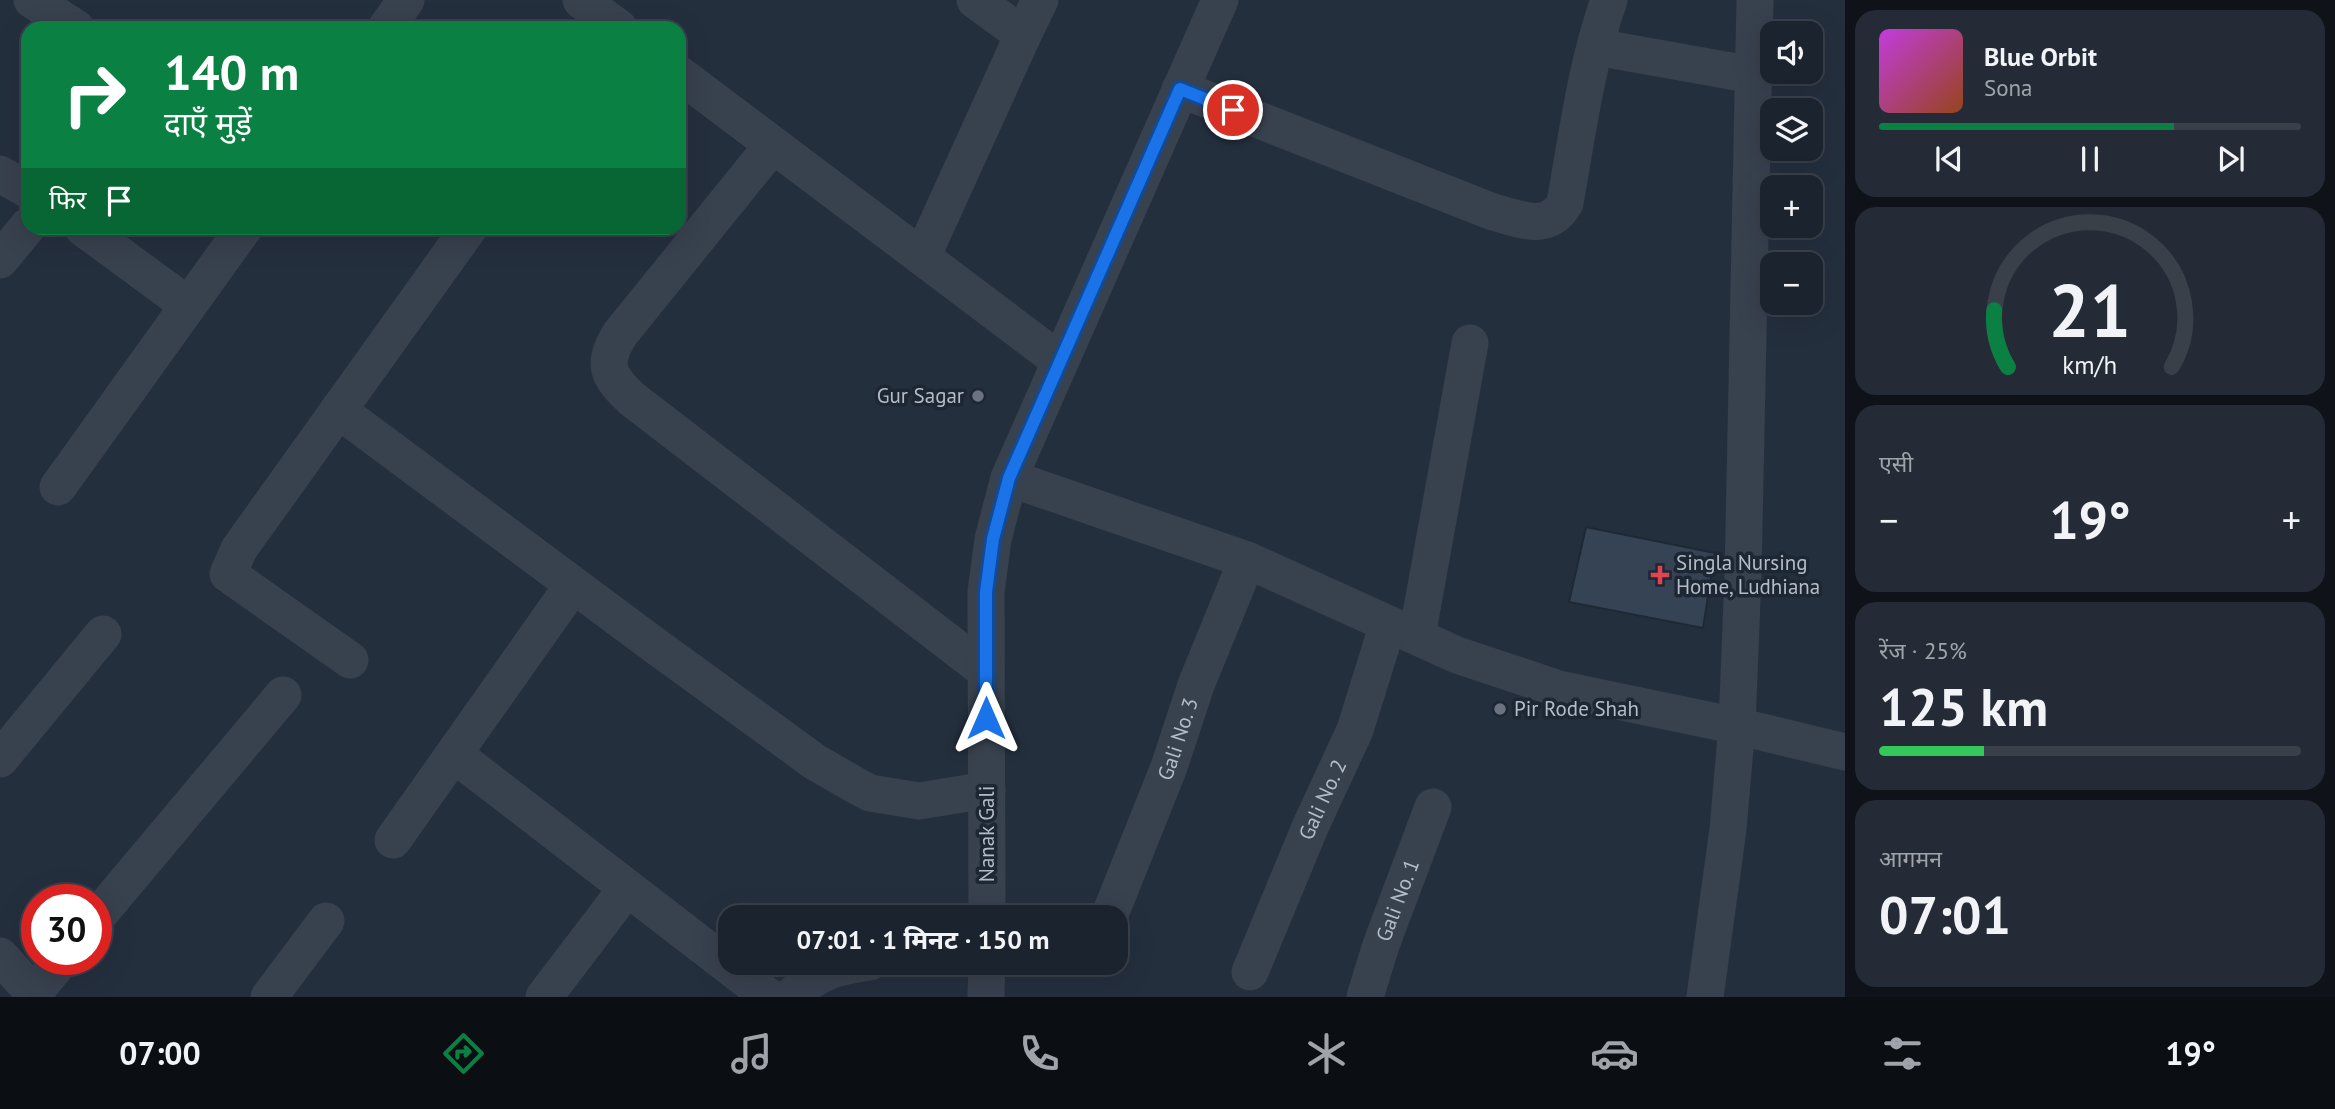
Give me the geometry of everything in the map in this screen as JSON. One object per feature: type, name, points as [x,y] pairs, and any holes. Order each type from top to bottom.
[{"type":"street","points":[[32,0],[65,21]]},
{"type":"street","points":[[391,21],[406,0]]},
{"type":"street","points":[[581,0],[607,21]]},
{"type":"street","points":[[975,0],[1023,35]]},
{"type":"street","points":[[922,257],[1040,0]]},
{"type":"street","name":"Nanak Gali","points":[[987,905],[986,592],[993,539],[1009,478],[1220,0]]},
{"type":"street","points":[[1180,89],[1493,212],[1528,221],[1548,221],[1558,215],[1565,203],[1583,104],[1609,0]]},
{"type":"street","points":[[1705,997],[1728,829],[1737,726],[1743,575],[1755,0]]},
{"type":"street","points":[[1596,47],[1753,75]]},
{"type":"street","points":[[686,79],[1060,361]]},
{"type":"street","points":[[772,146],[620,334],[610,350],[608,362],[611,375],[632,399],[986,670]]},
{"type":"street","points":[[0,174],[21,186]]},
{"type":"street","points":[[0,260],[21,234]]},
{"type":"street","points":[[93,235],[188,305]]},
{"type":"street","points":[[58,487],[239,235]]},
{"type":"street","points":[[350,660],[228,574],[239,549],[464,235]]},
{"type":"street","name":"Gali No. 2","points":[[1250,972],[1311,825],[1402,630],[1471,343]]},
{"type":"street","points":[[338,410],[815,762],[870,793],[894,798],[919,801],[987,790]]},
{"type":"street","points":[[1009,478],[1247,560],[1457,655],[1559,689],[1737,726],[1845,752]]},
{"type":"street","name":"Gali No. 3","points":[[1114,905],[1169,767],[1196,685],[1247,560]]},
{"type":"street","points":[[393,840],[573,585]]},
{"type":"street","points":[[0,759],[103,634]]},
{"type":"street","points":[[112,899],[283,695]]},
{"type":"street","points":[[455,755],[769,997]]},
{"type":"street","name":"Gali No. 1","points":[[1366,997],[1381,945],[1433,807]]},
{"type":"street","points":[[544,997],[627,888]]},
{"type":"street","points":[[269,997],[326,921]]},
{"type":"street","points":[[0,956],[35,995],[50,975]]},
{"type":"street","points":[[790,997],[806,983],[821,975]]},
{"type":"street","points":[[986,997],[987,975]]},
{"type":"building","points":[[1586,527],[1715,553],[1703,628],[1569,602]]},
{"type":"place","name":"Gur Sagar","points":[[978,396]]},
{"type":"place","name":"Singla Nursing Home, Ludhiana","points":[[1660,575]]},
{"type":"place","name":"Pir Rode Shah","points":[[1500,709]]},
{"type":"route","points":[[986,718],[986,592],[993,539],[1009,478],[1180,89],[1233,110]]}]
